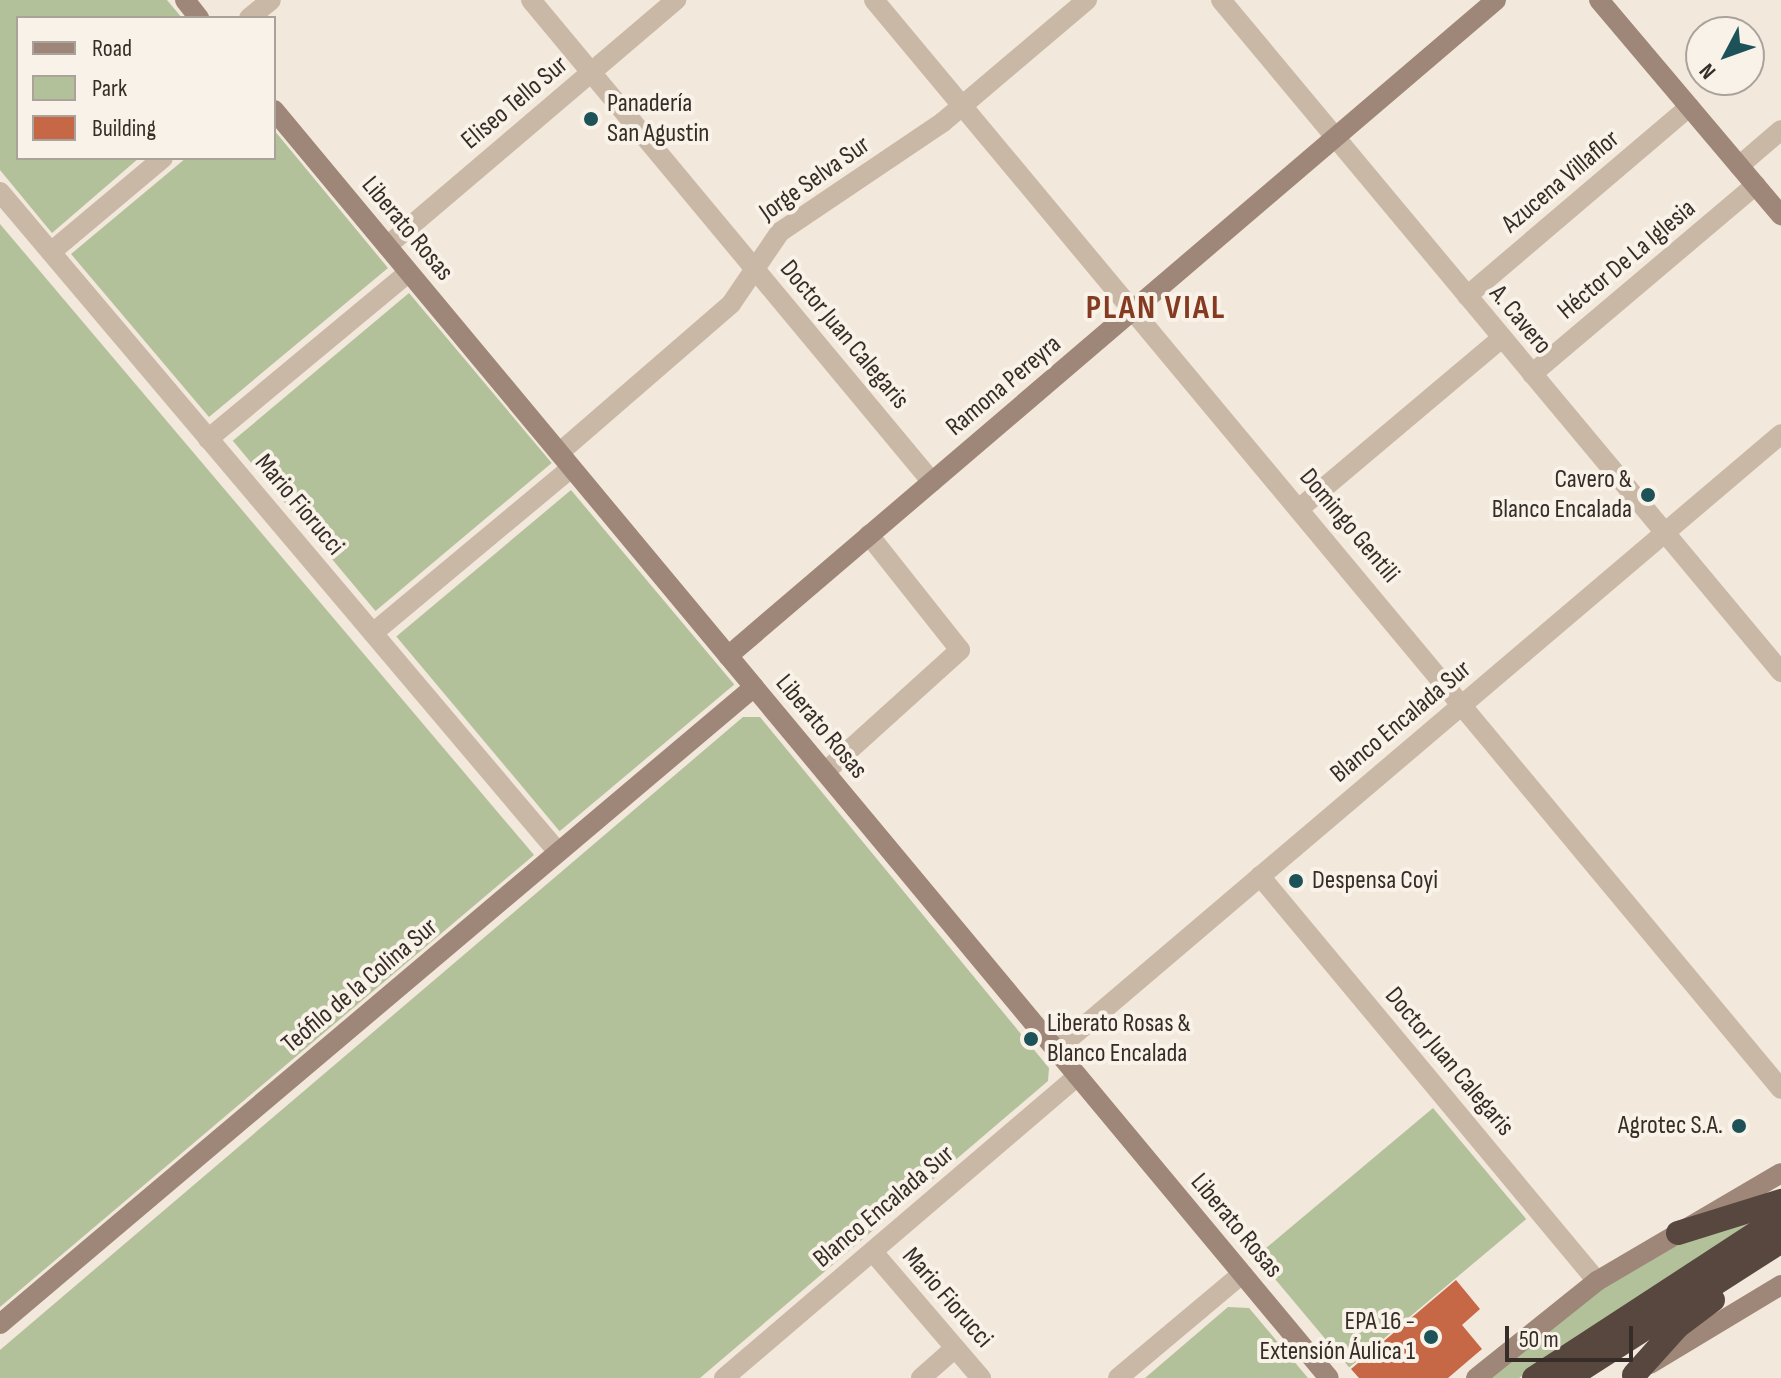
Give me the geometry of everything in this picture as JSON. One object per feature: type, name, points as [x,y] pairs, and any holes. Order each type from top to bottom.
[{"type":"highway","points":[[1678,1233],[1781,1201]]},
{"type":"highway","points":[[1534,1378],[1781,1217]]},
{"type":"highway","points":[[1568,1378],[1781,1241]]},
{"type":"highway","points":[[1632,1377],[1687,1318],[1781,1259]]},
{"type":"street","points":[[185,0],[197,16]]},
{"type":"street","points":[[251,16],[271,0]]},
{"type":"street","name":"Doctor Juan Calegaris","points":[[531,0],[932,482]]},
{"type":"street","name":"Eliseo Tello Sur","points":[[387,246],[676,0]]},
{"type":"street","name":"Domingo Gentili","points":[[874,0],[1135,308],[1781,1089]]},
{"type":"street","name":"Jorge Selva Sur","points":[[373,633],[565,460],[731,304],[780,232],[962,106],[1087,0]]},
{"type":"street","name":"A. Cavero","points":[[1221,0],[1781,672]]},
{"type":"street","name":"Ramona Pereyra","points":[[728,656],[1496,0]]},
{"type":"street","points":[[1599,0],[1781,215]]},
{"type":"street","name":"Azucena Villaflor","points":[[1467,296],[1689,107]]},
{"type":"street","name":"Liberato Rosas","points":[[276,112],[1329,1378]]},
{"type":"street","points":[[1739,166],[1781,130]]},
{"type":"street","points":[[51,252],[161,160]]},
{"type":"street","name":"Héctor De La Iglesia","points":[[1532,374],[1756,185]]},
{"type":"street","name":"Mario Fiorucci","points":[[0,192],[558,852]]},
{"type":"street","points":[[208,439],[409,272]]},
{"type":"street","points":[[1300,508],[1502,338]]},
{"type":"street","name":"Blanco Encalada Sur","points":[[1056,1050],[1781,434]]},
{"type":"street","points":[[825,772],[960,650],[869,535]]},
{"type":"street","name":"Teófilo de la Colina Sur","points":[[0,1324],[754,687]]},
{"type":"street","name":"Doctor Juan Calegaris","points":[[1260,876],[1597,1281]]},
{"type":"street","name":"Blanco Encalada Sur","points":[[724,1378],[1078,1076]]},
{"type":"street","points":[[1476,1378],[1597,1281],[1781,1173]]},
{"type":"street","name":"Mario Fiorucci","points":[[873,1252],[981,1378]]},
{"type":"street","points":[[1118,1378],[1242,1274]]},
{"type":"street","points":[[1632,1377],[1781,1285]]},
{"type":"street","points":[[921,1378],[955,1348]]},
{"type":"green space","points":[[0,0],[167,0],[180,16],[16,16],[16,160],[137,160],[52,233],[0,170]]},
{"type":"green space","points":[[276,132],[388,268],[209,417],[71,254],[184,160],[276,160]]},
{"type":"green space","points":[[0,224],[534,855],[0,1307]]},
{"type":"green space","points":[[409,293],[552,463],[376,611],[233,441]]},
{"type":"green space","points":[[571,490],[734,685],[560,831],[396,637]]},
{"type":"green space","points":[[743,717],[760,717],[1049,1068],[1048,1081],[700,1378],[0,1378],[0,1350]]},
{"type":"green space","points":[[1433,1108],[1526,1219],[1349,1368],[1256,1256]]},
{"type":"green space","points":[[1760,1219],[1519,1378],[1488,1378],[1567,1312],[1667,1247]]},
{"type":"green space","points":[[1228,1307],[1249,1308],[1308,1378],[1145,1378]]},
{"type":"building","name":"EPA 16 - Extensión Áulica 1","points":[[1456,1280],[1480,1309],[1462,1325],[1482,1349],[1448,1378],[1359,1378],[1351,1369]]},
{"type":"place","name":"Panadería San Agustin","points":[[591,119]]},
{"type":"place","name":"Cavero & Blanco Encalada","points":[[1648,495]]},
{"type":"place","name":"Despensa Coyi","points":[[1296,881]]},
{"type":"place","name":"Liberato Rosas & Blanco Encalada","points":[[1031,1039]]},
{"type":"place","name":"Agrotec S.A.","points":[[1739,1126]]},
{"type":"place","name":"EPA 16 - Extensión Áulica 1","points":[[1431,1337]]},
{"type":"district","name":"PLAN VIAL","points":[[1156,308]]}]
